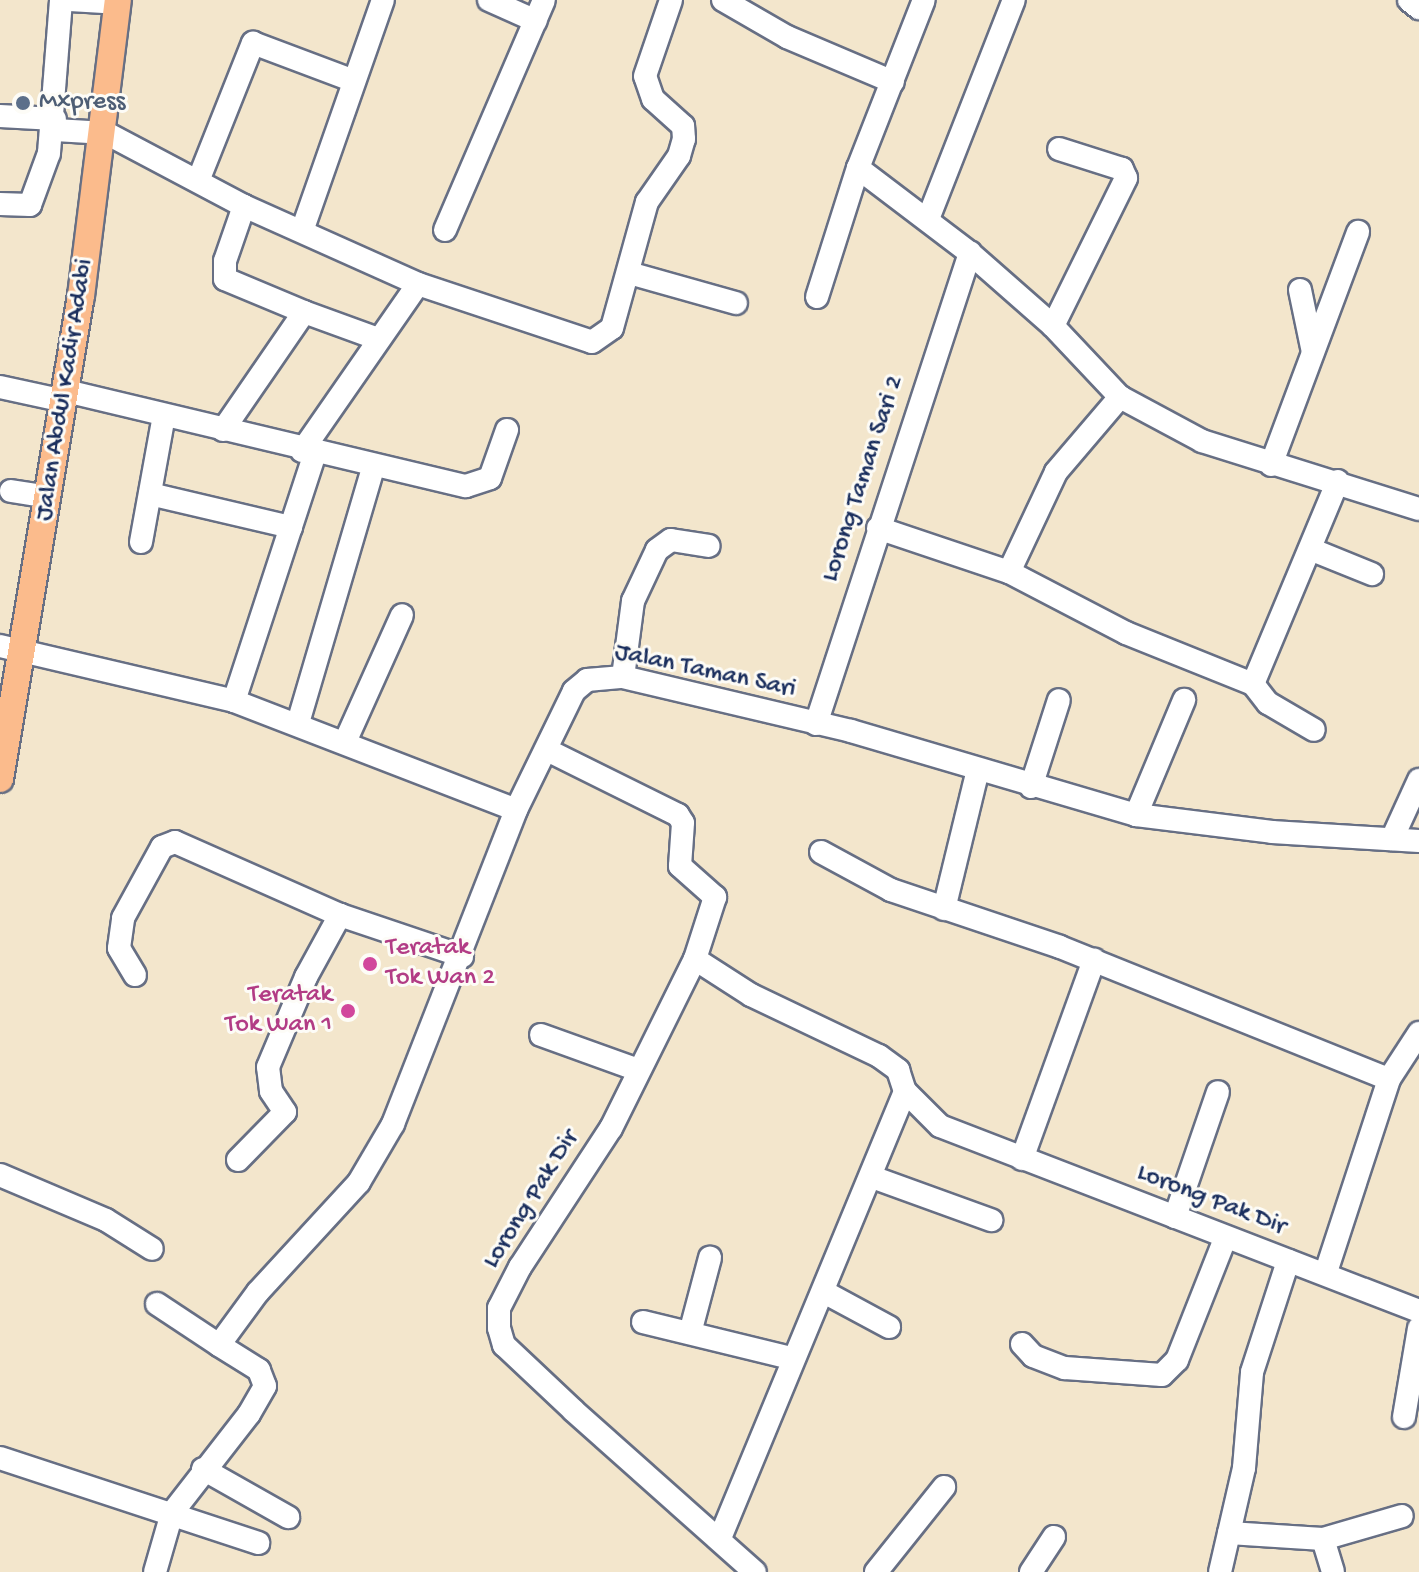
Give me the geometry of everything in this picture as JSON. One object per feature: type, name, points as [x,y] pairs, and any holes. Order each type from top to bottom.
[{"type":"main road","name":"Jalan Abdul Kadir Adabi","points":[[0,779],[11,649],[49,497],[106,133],[118,2]]},
{"type":"street","points":[[0,204],[30,205],[55,124],[61,0]]},
{"type":"street","points":[[68,0],[118,2]]},
{"type":"street","points":[[302,231],[383,0]]},
{"type":"street","points":[[445,230],[540,10],[489,0]]},
{"type":"street","points":[[0,116],[106,133],[244,206],[418,284],[592,342],[612,328],[647,202],[679,156],[684,139],[683,126],[653,99],[645,76],[671,0]]},
{"type":"street","points":[[723,0],[787,37],[893,82]]},
{"type":"street","points":[[817,297],[858,168],[924,0]]},
{"type":"street","points":[[928,219],[1014,0]]},
{"type":"street","points":[[1409,0],[1419,8]]},
{"type":"street","points":[[198,181],[253,43],[354,81]]},
{"type":"street","points":[[1053,326],[1126,178],[1122,169],[1059,149]]},
{"type":"street","points":[[858,168],[970,253],[1053,326],[1120,397],[1202,441],[1271,465],[1338,481],[1419,509]]},
{"type":"street","points":[[244,206],[225,261],[225,279],[378,339]]},
{"type":"street","points":[[1271,465],[1358,232]]},
{"type":"street","name":"Lorong Taman Sari 2","points":[[816,724],[970,253]]},
{"type":"street","points":[[629,273],[736,303]]},
{"type":"street","points":[[234,701],[291,527],[309,452],[378,339],[418,284]]},
{"type":"street","points":[[1300,290],[1313,353]]},
{"type":"street","points":[[223,430],[304,312]]},
{"type":"street","points":[[0,387],[65,396],[164,416],[445,483],[482,484],[496,469],[507,430]]},
{"type":"street","points":[[1013,566],[1056,472],[1120,397]]},
{"type":"street","points":[[141,542],[164,416]]},
{"type":"street","points":[[298,723],[374,465]]},
{"type":"street","points":[[1253,684],[1338,481]]},
{"type":"street","points":[[11,491],[49,497]]},
{"type":"street","points":[[150,494],[291,527]]},
{"type":"street","points":[[878,528],[1013,566],[1071,588]]},
{"type":"street","points":[[623,677],[633,601],[657,550],[671,540],[709,546]]},
{"type":"street","points":[[1310,549],[1372,574]]},
{"type":"street","points":[[1013,566],[1126,633],[1253,684],[1268,703],[1314,730]]},
{"type":"street","points":[[345,742],[402,615]]},
{"type":"street","points":[[11,649],[234,701],[298,723],[516,810]]},
{"type":"street","name":"Jalan Taman Sari","points":[[219,1345],[298,1246],[359,1182],[393,1124],[462,956],[516,810],[574,691],[587,680],[623,677],[816,724],[1136,815],[1419,841]]},
{"type":"street","points":[[1031,787],[1059,700]]},
{"type":"street","points":[[1136,815],[1184,700]]},
{"type":"street","name":"Lorong Pak Dir","points":[[547,750],[678,815],[683,823],[680,866],[715,897],[695,959],[611,1128],[520,1267],[499,1308],[499,1328],[504,1345],[755,1572]]},
{"type":"street","points":[[944,909],[978,770]]},
{"type":"street","points":[[1392,839],[1419,780]]},
{"type":"street","points":[[135,975],[119,948],[123,918],[162,847],[175,842],[340,915],[462,956]]},
{"type":"street","points":[[821,852],[891,890],[1094,960],[1389,1079]]},
{"type":"street","points":[[238,1160],[285,1112],[271,1091],[268,1067],[306,977],[340,915]]},
{"type":"street","name":"Lorong Pak Dir","points":[[695,959],[751,995],[879,1056],[898,1070],[905,1091],[940,1126],[1225,1239],[1326,1272],[1419,1311]]},
{"type":"street","points":[[1022,1159],[1094,960]]},
{"type":"street","points":[[1326,1272],[1389,1079],[1419,1033]]},
{"type":"street","points":[[541,1035],[638,1070]]},
{"type":"street","points":[[720,1538],[791,1358],[824,1292],[905,1091]]},
{"type":"street","points":[[1175,1217],[1218,1092]]},
{"type":"street","points":[[0,1175],[106,1220],[152,1249]]},
{"type":"street","points":[[872,1177],[991,1220]]},
{"type":"street","points":[[1022,1344],[1033,1356],[1065,1368],[1162,1375],[1177,1360],[1225,1239]]},
{"type":"street","points":[[690,1333],[710,1258]]},
{"type":"street","points":[[1220,1572],[1244,1468],[1252,1372],[1288,1261]]},
{"type":"street","points":[[824,1292],[889,1327]]},
{"type":"street","points":[[155,1572],[172,1513],[203,1469],[249,1414],[265,1386],[259,1370],[157,1304]]},
{"type":"street","points":[[643,1322],[791,1358]]},
{"type":"street","points":[[1404,1417],[1419,1328]]},
{"type":"street","points":[[0,1458],[258,1543]]},
{"type":"street","points":[[203,1469],[288,1517]]},
{"type":"street","points":[[876,1572],[944,1487]]},
{"type":"street","points":[[1229,1533],[1323,1539],[1402,1516]]},
{"type":"street","points":[[1031,1572],[1054,1537]]},
{"type":"street","points":[[1323,1539],[1333,1572]]},
{"type":"place","name":"Mxpress","points":[[23,103]]},
{"type":"place","name":"Teratak Tok Wan 2","points":[[370,964]]},
{"type":"place","name":"Teratak Tok Wan 1","points":[[348,1011]]}]
